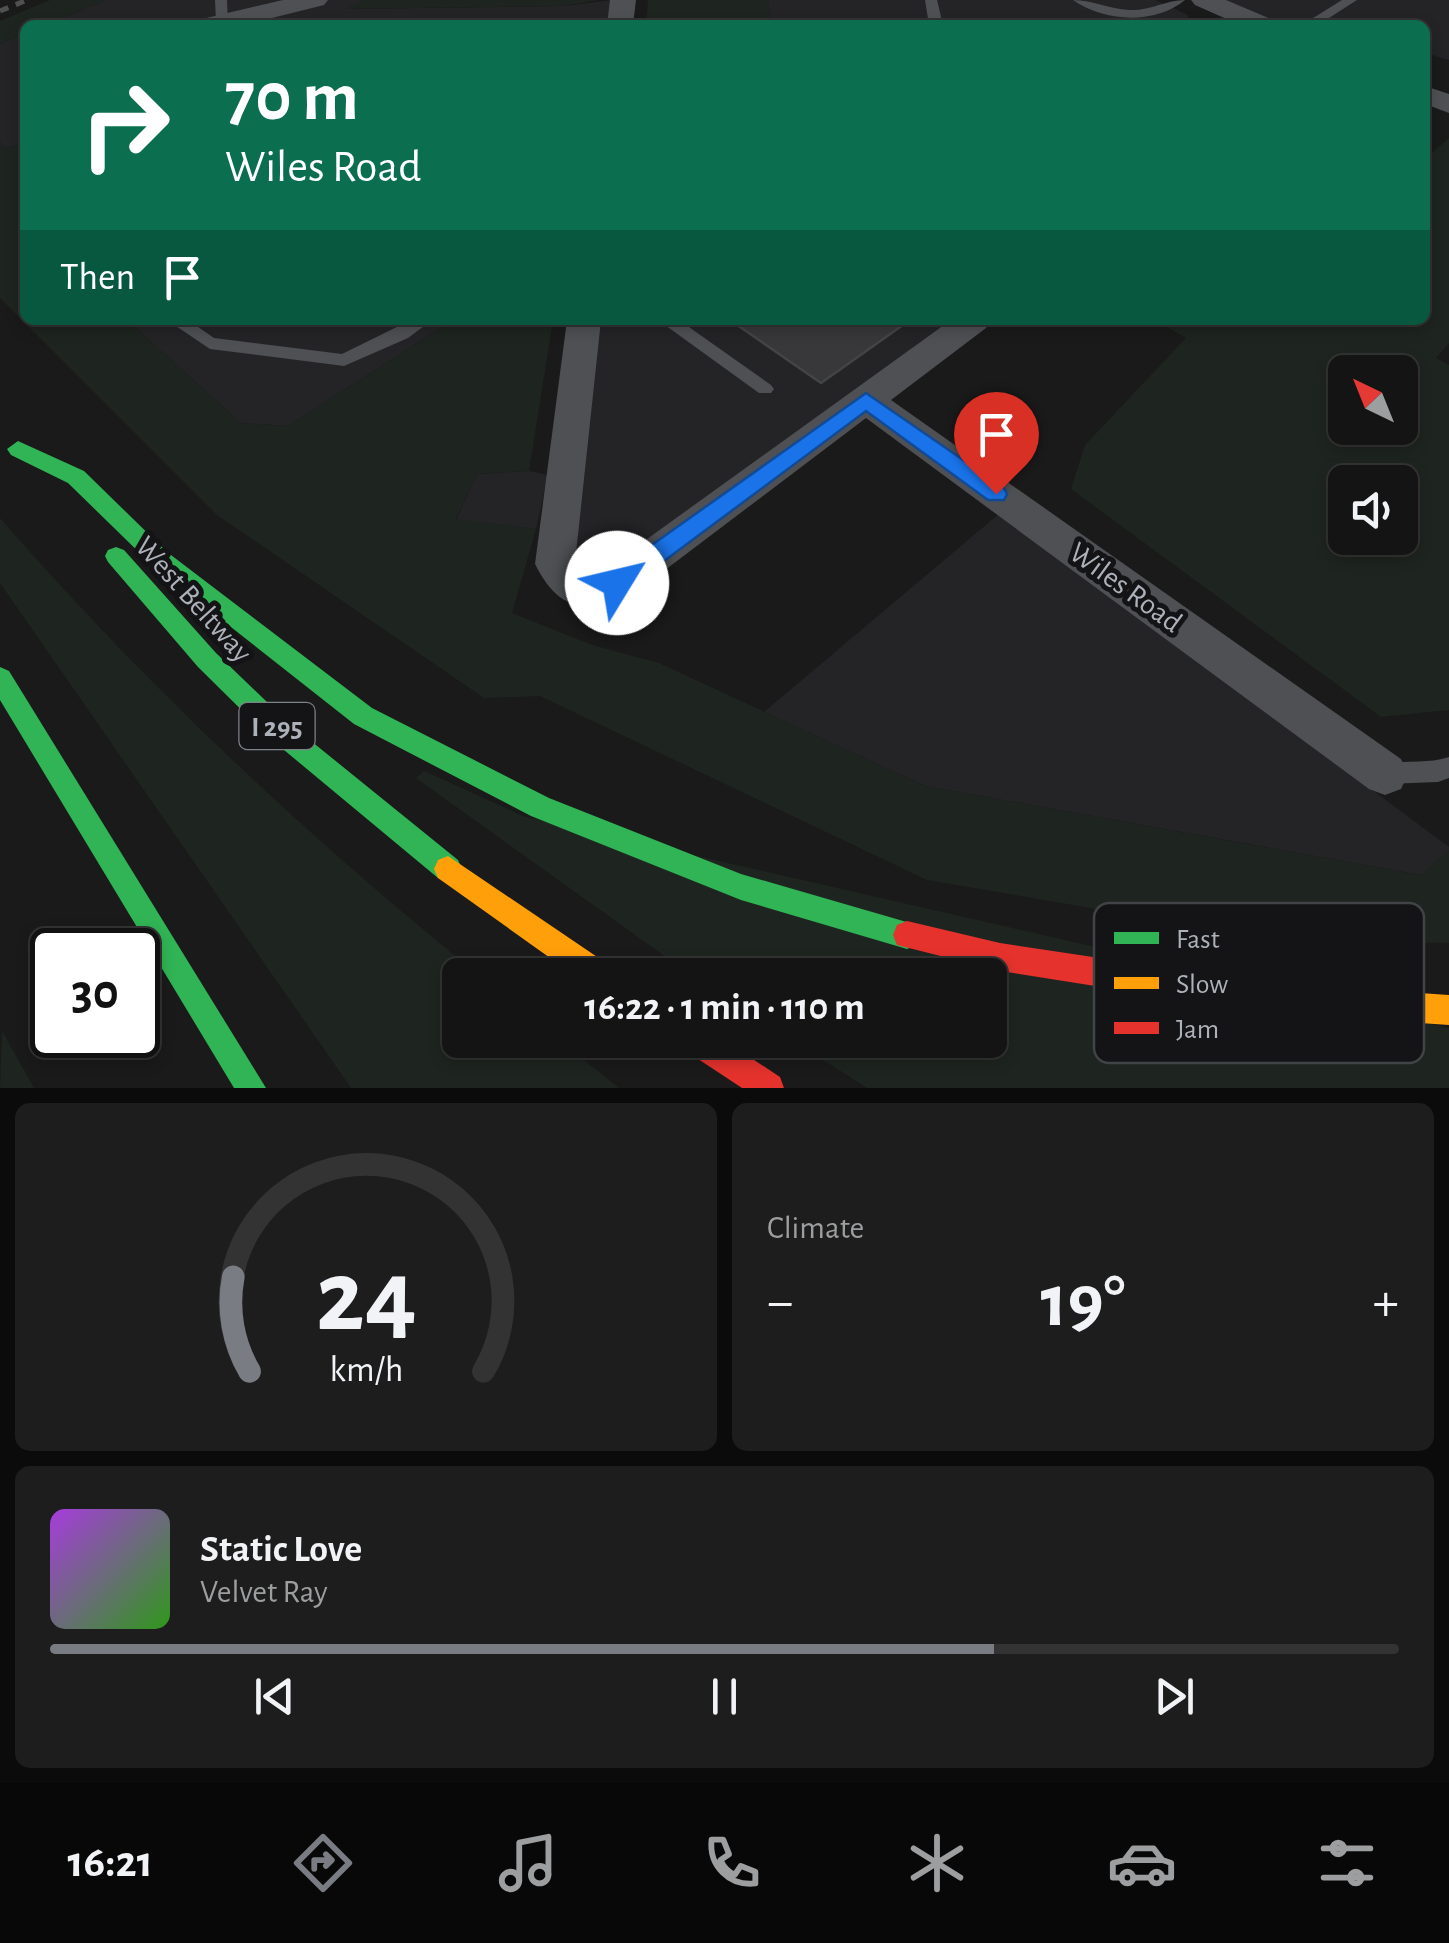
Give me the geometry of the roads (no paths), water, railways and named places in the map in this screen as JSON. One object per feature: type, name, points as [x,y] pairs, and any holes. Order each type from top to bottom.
[{"type":"highway","points":[[0,427],[57,492]]},
{"type":"highway","points":[[18,448],[76,477],[159,558],[363,716],[540,807],[741,886],[863,924],[1000,957],[1094,973]]},
{"type":"highway","name":"West Beltway","points":[[96,534],[239,692],[370,811],[480,896],[573,958]]},
{"type":"highway","points":[[0,678],[251,1088]]},
{"type":"highway","points":[[1424,1008],[1449,1010]]},
{"type":"highway","points":[[724,1058],[769,1088]]},
{"type":"street","points":[[219,16],[315,0]]},
{"type":"street","points":[[1211,1],[1251,20]]},
{"type":"street","points":[[583,325],[556,564],[563,581],[577,590],[596,590],[617,583],[967,325]]},
{"type":"street","name":"Wiles Road","points":[[866,400],[1386,774]]},
{"type":"lane","points":[[1079,0],[1120,14],[1141,16],[1180,0]]},
{"type":"lane","points":[[1317,20],[1351,0]]},
{"type":"lane","points":[[183,325],[210,343],[344,360],[416,325]]},
{"type":"lane","points":[[674,325],[765,390]]},
{"type":"lane","points":[[1386,774],[1438,772],[1449,767]]},
{"type":"railway","points":[[0,11],[27,0]]}]
